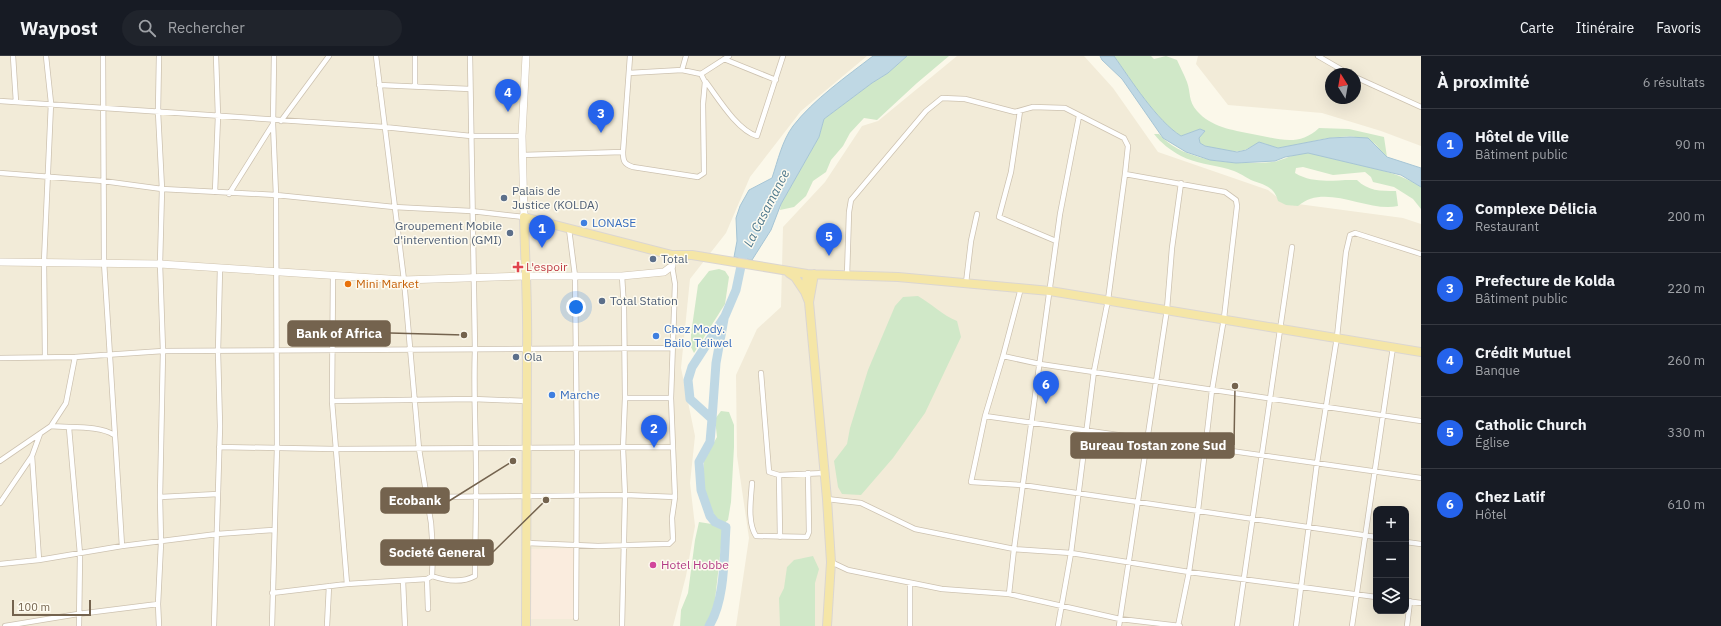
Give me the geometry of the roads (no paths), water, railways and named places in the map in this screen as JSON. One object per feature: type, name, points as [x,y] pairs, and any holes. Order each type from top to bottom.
[{"type":"main road","points":[[526,56],[522,136],[527,349],[526,401],[528,497],[526,626]]},
{"type":"main road","points":[[524,217],[672,255],[692,256],[788,272],[847,276],[898,277],[1050,291],[1224,318],[1421,352]]},
{"type":"main road","points":[[0,262],[104,262],[160,264],[404,280],[474,279],[525,276],[622,276],[664,272],[672,266],[672,255]]},
{"type":"main road","points":[[788,272],[795,277],[805,292],[809,302]]},
{"type":"main road","points":[[805,292],[811,274]]},
{"type":"main road","points":[[811,274],[809,302],[825,473],[831,562],[827,626]]},
{"type":"street","points":[[13,56],[16,102]]},
{"type":"street","points":[[45,357],[44,262],[51,103],[46,56]]},
{"type":"street","points":[[103,56],[104,262],[122,546]]},
{"type":"street","points":[[159,56],[158,112],[162,189],[160,264],[163,351],[160,497],[161,543],[158,604],[159,626]]},
{"type":"street","points":[[215,192],[218,116],[216,56]]},
{"type":"street","points":[[272,626],[273,530],[277,448],[276,195],[273,122],[274,56]]},
{"type":"street","points":[[281,121],[329,56]]},
{"type":"street","points":[[376,56],[404,280],[409,350],[419,449],[427,497],[433,552],[432,576]]},
{"type":"street","points":[[415,56],[415,87]]},
{"type":"street","points":[[432,576],[443,580],[461,580],[475,576],[474,526],[476,497],[473,399],[475,350],[471,211],[470,56]]},
{"type":"street","points":[[630,56],[623,152],[623,161],[626,165],[698,177],[704,173],[703,104],[706,82]]},
{"type":"street","points":[[682,70],[686,56]]},
{"type":"street","points":[[629,72],[682,70],[701,74],[729,56]]},
{"type":"street","points":[[701,74],[740,126],[748,134],[757,136],[783,56]]},
{"type":"street","points":[[1318,56],[1339,68]]},
{"type":"street","points":[[724,60],[776,80]]},
{"type":"street","points":[[1361,80],[1421,105]]},
{"type":"street","points":[[379,85],[470,89]]},
{"type":"street","points":[[847,276],[849,212],[851,200],[926,111],[942,98],[954,98],[1015,112],[1032,107],[1065,108],[1124,138],[1128,146],[1108,300],[1094,371],[1071,553],[1058,626]]},
{"type":"street","points":[[0,101],[51,103],[218,116],[273,122],[281,121],[384,127],[471,136],[522,136]]},
{"type":"street","points":[[1020,111],[1012,172],[999,217],[1056,241]]},
{"type":"street","points":[[1009,594],[1022,485],[1032,424],[1056,241],[1079,116]]},
{"type":"street","points":[[229,194],[273,122]]},
{"type":"street","points":[[522,155],[623,152]]},
{"type":"street","points":[[0,173],[103,181],[162,189],[229,194],[276,195],[394,207],[471,211],[524,217]]},
{"type":"street","points":[[831,562],[848,570],[910,583],[957,591],[1009,594],[1120,619],[1178,626],[1189,572],[1198,510],[1212,390],[1224,318],[1236,200],[1225,192],[1125,174]]},
{"type":"street","points":[[1120,626],[1130,564],[1146,440],[1167,309],[1172,248],[1181,183]]},
{"type":"street","points":[[966,283],[971,241],[977,214]]},
{"type":"street","points":[[569,229],[575,276],[577,448],[576,618]]},
{"type":"street","points":[[1296,626],[1317,463],[1337,337],[1346,252],[1350,235],[1355,233],[1421,254]]},
{"type":"street","points":[[1238,626],[1292,247]]},
{"type":"street","points":[[527,542],[576,545],[624,545],[669,544],[673,540],[672,518],[675,497],[671,398],[675,284],[672,266]]},
{"type":"street","points":[[214,626],[219,447],[218,352],[220,268]]},
{"type":"street","points":[[333,275],[334,352],[332,401],[347,584]]},
{"type":"street","points":[[622,276],[624,308],[625,398],[623,448],[625,495],[622,626]]},
{"type":"street","points":[[1021,288],[985,416],[971,482],[1022,485],[1373,537]]},
{"type":"street","points":[[1352,626],[1364,536],[1393,347]]},
{"type":"street","points":[[0,358],[75,356],[163,351],[334,352],[672,348]]},
{"type":"street","points":[[0,461],[51,426],[66,403],[75,356]]},
{"type":"street","points":[[1003,356],[1040,364],[1156,380],[1270,399],[1421,421]]},
{"type":"street","points":[[761,373],[767,468],[772,474],[779,475],[825,473]]},
{"type":"street","points":[[625,398],[671,398]]},
{"type":"street","points":[[332,401],[473,399],[526,401]]},
{"type":"street","points":[[985,416],[1032,424],[1421,478]]},
{"type":"street","points":[[51,426],[94,428],[107,430],[114,435]]},
{"type":"street","points":[[69,428],[80,554],[79,626]]},
{"type":"street","points":[[0,503],[32,456],[40,434]]},
{"type":"street","points":[[219,447],[335,449],[672,447]]},
{"type":"street","points":[[32,456],[39,560]]},
{"type":"street","points":[[752,483],[751,505],[753,530],[756,536],[780,537],[809,535],[808,473]]},
{"type":"street","points":[[779,475],[780,537]]},
{"type":"street","points":[[160,497],[218,494]]},
{"type":"street","points":[[427,497],[625,495],[675,497]]},
{"type":"street","points":[[827,499],[861,503],[915,529],[1014,549],[1071,553],[1130,564],[1373,597]]},
{"type":"street","points":[[0,564],[39,560],[122,546],[161,543],[217,534],[273,530]]},
{"type":"street","points":[[1409,542],[1421,543]]},
{"type":"street","points":[[272,593],[347,584],[427,579],[432,576]]},
{"type":"street","points":[[427,579],[428,610]]},
{"type":"street","points":[[403,581],[405,605],[403,620],[405,626]]},
{"type":"street","points":[[910,583],[910,626]]},
{"type":"street","points":[[327,626],[329,586]]},
{"type":"street","points":[[1409,601],[1421,603]]},
{"type":"street","points":[[5,626],[78,614],[158,604]]},
{"type":"street","points":[[1407,614],[1407,626]]},
{"type":"street","points":[[399,626],[403,620]]},
{"type":"water","points":[[873,56],[907,56],[888,73],[872,83],[824,119],[819,137],[781,204],[771,230],[752,260],[734,257],[737,241],[736,218],[740,206],[749,190],[772,178],[783,144],[793,126],[820,98]]},
{"type":"water","points":[[1100,56],[1114,56],[1136,88],[1163,121],[1181,136],[1200,129],[1205,131],[1199,138],[1200,143],[1205,146],[1237,152],[1246,150],[1259,142],[1278,148],[1330,138],[1368,138],[1387,157],[1421,168],[1421,187],[1401,175],[1308,153],[1285,157],[1275,161],[1236,163],[1210,160],[1186,152],[1163,138],[1122,79],[1102,60]]},
{"type":"waterway","name":"La Casamance","points":[[709,626],[714,616],[721,591],[726,527],[715,522],[710,516],[701,490],[699,462],[710,442],[712,419],[690,399],[688,380],[692,367],[725,316],[736,290],[745,247]]},
{"type":"waterway","points":[[712,419],[716,363],[724,319]]},
{"type":"place","name":"Crédit Mutuel","points":[[508,112]]},
{"type":"place","name":"Prefecture de Kolda","points":[[601,133]]},
{"type":"place","name":"Palais de Justice (KOLDA)","points":[[504,198]]},
{"type":"place","name":"LONASE","points":[[584,223]]},
{"type":"place","name":"Groupement Mobile d'intervention (GMI)","points":[[510,233]]},
{"type":"place","name":"Hôtel de Ville","points":[[542,248]]},
{"type":"place","name":"Catholic Church","points":[[829,256]]},
{"type":"place","name":"Total","points":[[653,259]]},
{"type":"place","name":"L'espoir","points":[[518,267]]},
{"type":"place","name":"Mini Market","points":[[348,284]]},
{"type":"place","name":"Total Station","points":[[602,301]]},
{"type":"place","name":"Bank of Africa","points":[[464,335]]},
{"type":"place","name":"Chez Mody. Bailo Teliwel","points":[[656,336]]},
{"type":"place","name":"Ola","points":[[516,357]]},
{"type":"place","name":"Bureau Tostan zone Sud","points":[[1235,386]]},
{"type":"place","name":"Marche","points":[[552,395]]},
{"type":"place","name":"Chez Latif","points":[[1046,404]]},
{"type":"place","name":"Complexe Délicia","points":[[654,448]]},
{"type":"place","name":"Ecobank","points":[[513,461]]},
{"type":"place","name":"Societé General","points":[[546,500]]},
{"type":"place","name":"Hotel Hobbe","points":[[653,565]]}]
